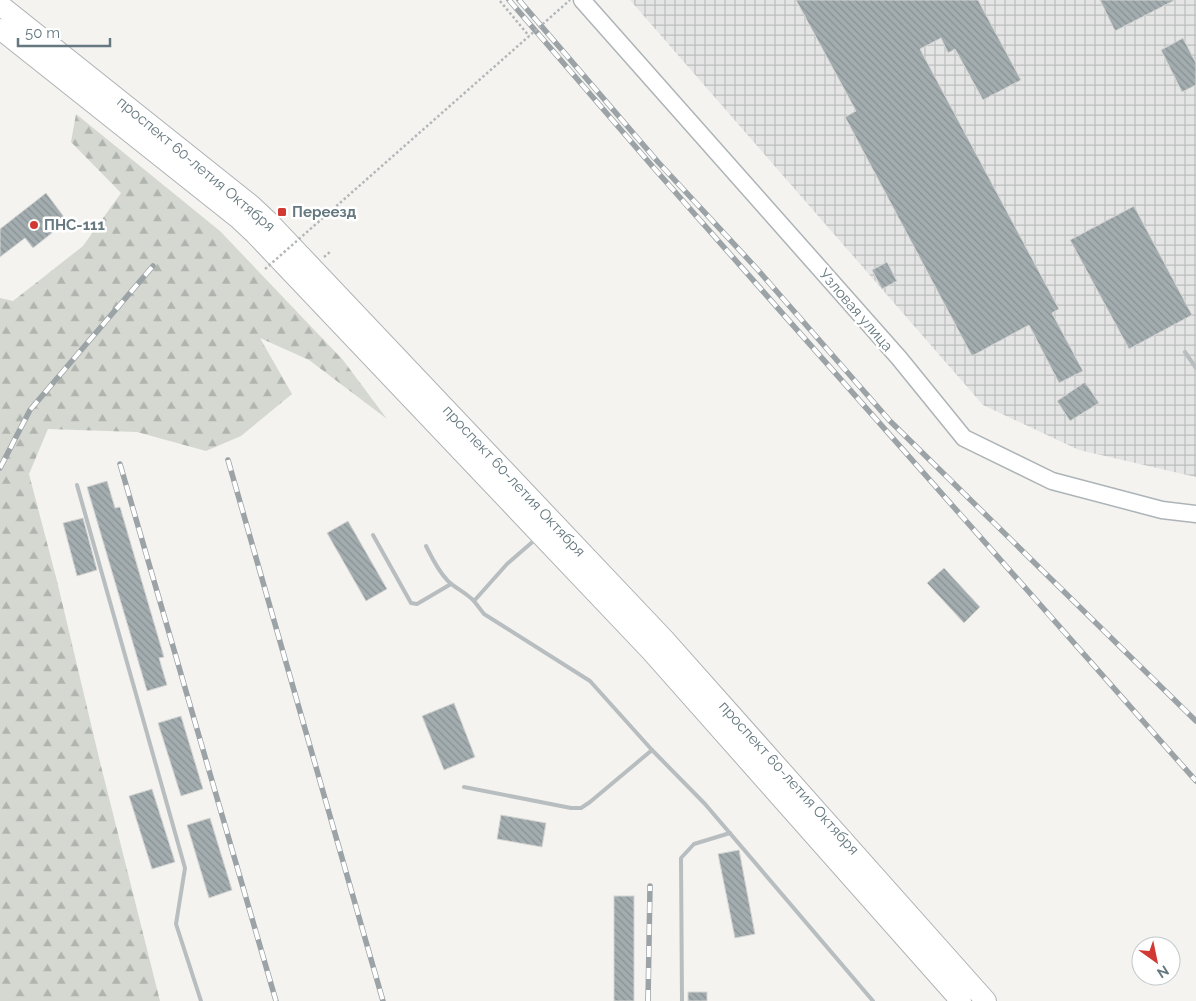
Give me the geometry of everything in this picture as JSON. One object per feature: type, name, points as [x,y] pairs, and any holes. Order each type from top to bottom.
[{"type":"highway","name":"проспект 60-летия Октября","points":[[0,5],[251,205],[268,221],[546,529],[657,658],[961,1001]]},
{"type":"highway","name":"проспект 60-летия Октября","points":[[0,29],[250,229],[546,529],[671,646],[986,1001]]},
{"type":"street","name":"Узловая улица","points":[[582,0],[899,358],[964,438],[1052,481],[1162,510],[1196,514]]},
{"type":"lane","points":[[1185,352],[1196,368]]},
{"type":"lane","points":[[77,485],[185,868],[176,924],[201,1001]]},
{"type":"lane","points":[[474,601],[507,564],[546,529]]},
{"type":"lane","points":[[372,534],[411,603],[417,604],[451,584]]},
{"type":"lane","points":[[426,546],[439,570],[451,584],[466,593],[484,614],[590,681],[652,750],[705,804],[873,1001]]},
{"type":"lane","points":[[464,787],[571,808],[581,808],[652,750]]},
{"type":"lane","points":[[682,1001],[681,858],[694,844],[730,833]]},
{"type":"path","points":[[265,269],[570,0]]},
{"type":"path","points":[[500,1],[529,36]]},
{"type":"shaded area","points":[[630,0],[1196,0],[1196,477],[1079,450],[983,405]]},
{"type":"green space","points":[[76,114],[220,231],[343,360],[387,419],[309,360],[260,338],[292,394],[241,436],[206,451],[137,432],[48,429],[29,474],[160,1001],[0,1001],[0,298],[13,301],[83,246],[121,193],[71,142]]},
{"type":"building","points":[[796,0],[978,0],[1021,80],[983,100],[955,49],[948,53],[941,38],[920,49],[1059,309],[1052,313],[1083,371],[1059,383],[1029,325],[972,356],[845,117],[856,111]]},
{"type":"building","points":[[1100,0],[1175,0],[1115,31]]},
{"type":"building","points":[[1183,38],[1196,63],[1196,85],[1182,92],[1161,50]]},
{"type":"building","name":"ПНС-111","points":[[46,193],[67,221],[33,248],[25,238],[0,257],[0,229]]},
{"type":"building","points":[[1134,206],[1192,315],[1129,349],[1070,240]]},
{"type":"building","points":[[887,262],[897,281],[882,289],[872,270]]},
{"type":"building","points":[[1085,382],[1099,403],[1070,421],[1057,401]]},
{"type":"building","points":[[107,481],[115,508],[120,507],[164,657],[159,658],[167,685],[147,691],[87,487]]},
{"type":"building","points":[[83,518],[97,570],[77,576],[63,523]]},
{"type":"building","points":[[348,521],[387,589],[366,601],[327,533]]},
{"type":"building","points":[[944,568],[980,607],[964,623],[927,583]]},
{"type":"building","points":[[454,703],[475,757],[444,770],[422,716]]},
{"type":"building","points":[[181,716],[203,789],[181,796],[158,723]]},
{"type":"building","points":[[152,789],[175,862],[152,869],[129,796]]},
{"type":"building","points":[[501,815],[546,823],[542,847],[497,839]]},
{"type":"building","points":[[210,818],[232,890],[209,898],[187,825]]},
{"type":"building","points":[[739,850],[755,934],[735,938],[718,854]]},
{"type":"building","points":[[614,896],[634,896],[634,1001],[614,1001]]},
{"type":"building","points":[[688,992],[707,992],[707,1001],[688,1001]]},
{"type":"railway","points":[[509,0],[653,167],[1196,781]]},
{"type":"railway","points":[[519,0],[658,162],[758,270],[890,421],[1196,721]]},
{"type":"railway","points":[[0,468],[30,410],[153,266]]},
{"type":"railway","points":[[228,460],[383,1001]]},
{"type":"railway","points":[[120,464],[276,1001]]},
{"type":"railway","points":[[648,1001],[650,886]]},
{"type":"place","name":"Переезд","points":[[282,212]]},
{"type":"place","name":"ПНС-111","points":[[34,225]]}]
